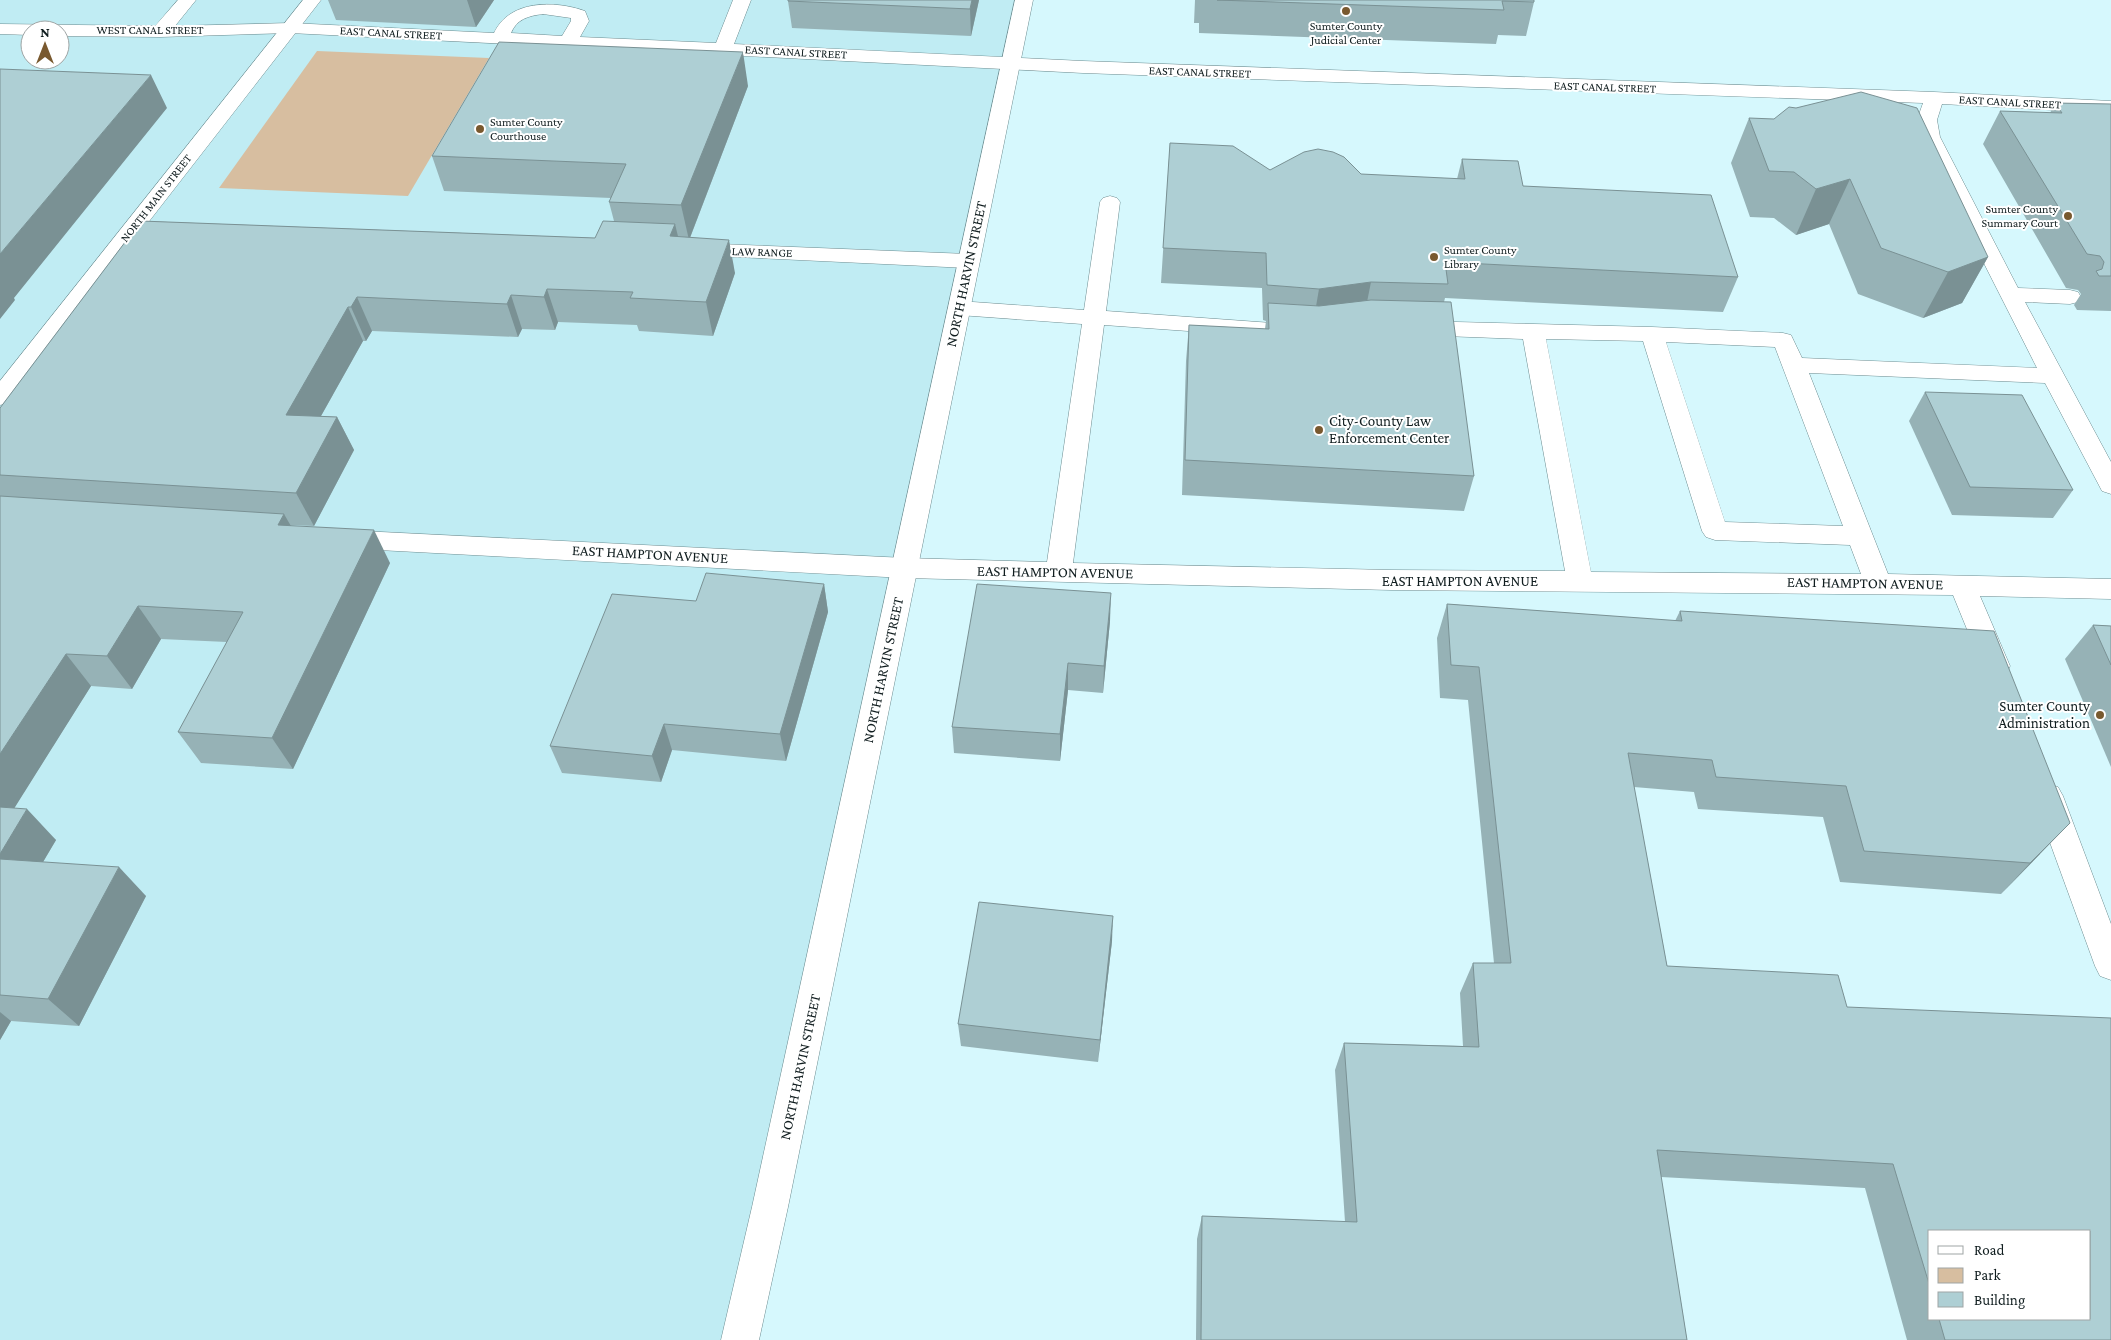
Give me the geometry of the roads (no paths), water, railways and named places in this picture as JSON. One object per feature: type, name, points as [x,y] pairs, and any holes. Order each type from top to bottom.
[{"type":"street","points":[[160,32],[187,0]]},
{"type":"street","name":"NORTH MAIN STREET","points":[[0,397],[146,225],[312,0]]},
{"type":"street","points":[[723,49],[742,0]]},
{"type":"street","name":"NORTH HARVIN STREET","points":[[740,1340],[770,1207],[1024,0]]},
{"type":"street","points":[[500,38],[509,21],[519,14],[536,10],[567,10],[579,15],[580,21],[568,42]]},
{"type":"street","name":"WEST CANAL STREET","points":[[3,31],[160,32],[290,28]]},
{"type":"street","name":"EAST CANAL STREET","points":[[290,28],[1012,63],[1934,98],[2111,107]]},
{"type":"street","points":[[1934,98],[1927,120],[1930,137],[2010,295],[2111,485]]},
{"type":"street","points":[[1059,572],[1110,202]]},
{"type":"street","name":"LAW RANGE","points":[[671,248],[968,261]]},
{"type":"street","points":[[2010,295],[2070,297]]},
{"type":"street","points":[[959,308],[1303,332]]},
{"type":"street","points":[[1394,327],[1652,334],[1783,340],[1878,583]]},
{"type":"street","points":[[1533,332],[1580,582]]},
{"type":"street","points":[[1652,334],[1715,531],[1860,536]]},
{"type":"street","points":[[1794,365],[2053,376]]},
{"type":"street","name":"EAST HAMPTON AVENUE","points":[[318,537],[905,568],[1391,580],[1962,584],[2111,589]]},
{"type":"street","points":[[1962,584],[2007,691]]},
{"type":"street","points":[[2039,772],[2111,966]]},
{"type":"place","name":"Sumter County Judicial Center","points":[[1346,11]]},
{"type":"place","name":"Sumter County Courthouse","points":[[480,129]]},
{"type":"place","name":"Sumter County Summary Court","points":[[2068,216]]},
{"type":"place","name":"Sumter County Library","points":[[1434,257]]},
{"type":"place","name":"City-County Law Enforcement Center","points":[[1319,430]]},
{"type":"place","name":"Sumter County Administration","points":[[2100,715]]}]
